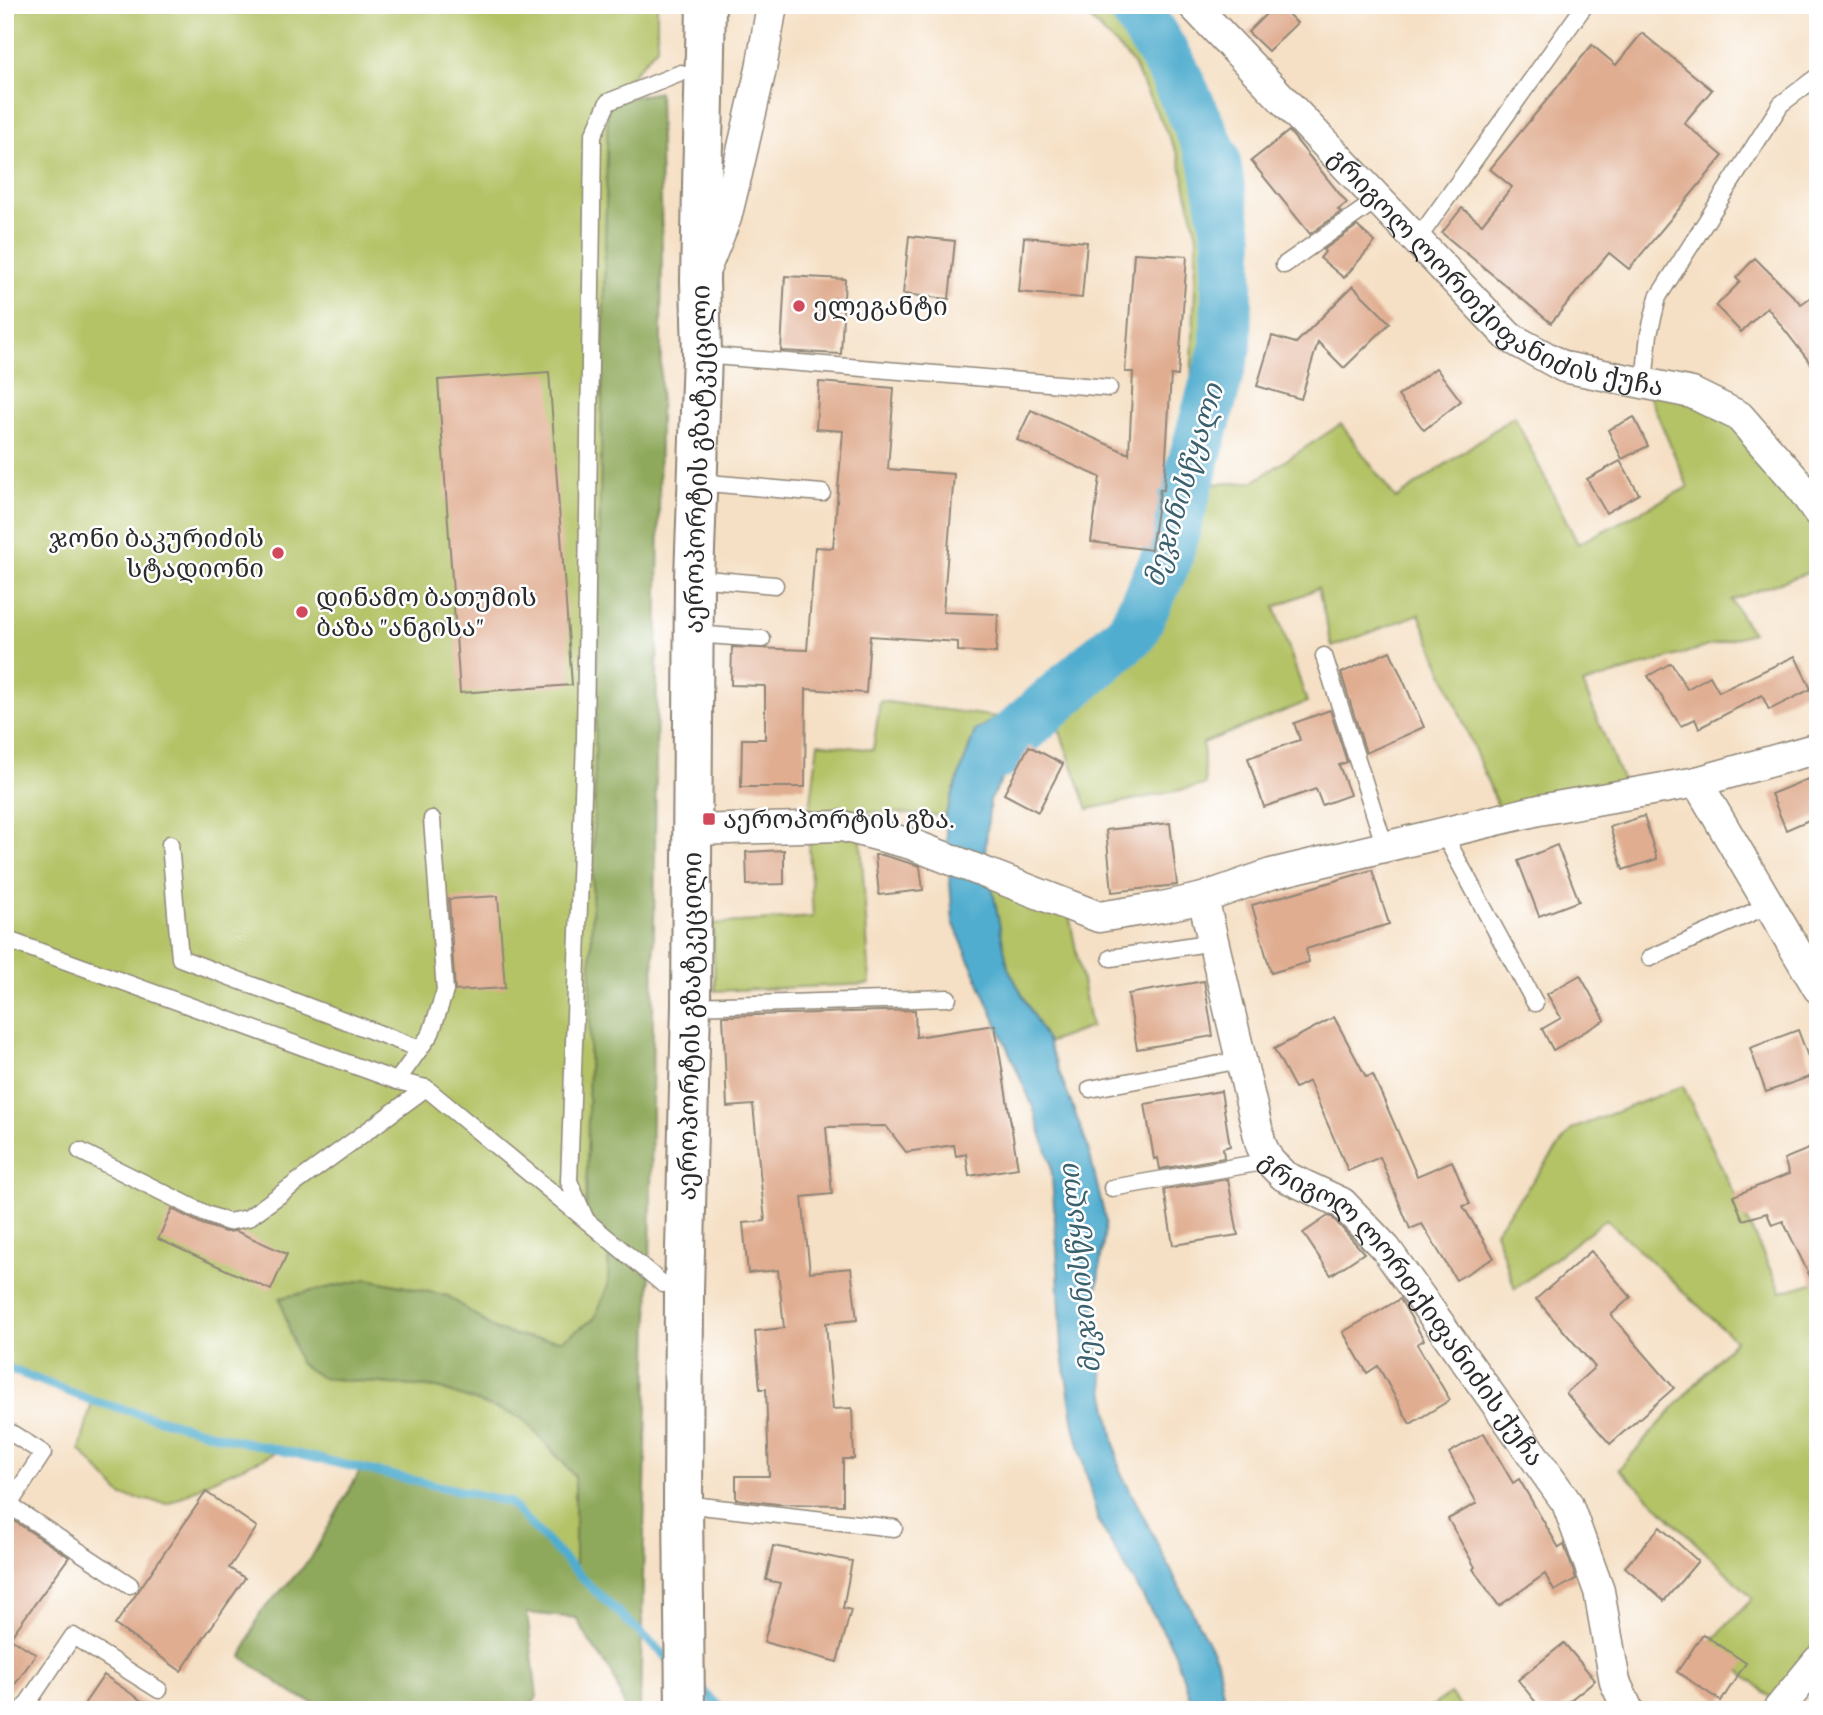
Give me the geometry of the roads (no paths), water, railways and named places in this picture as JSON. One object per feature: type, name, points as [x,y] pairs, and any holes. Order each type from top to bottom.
[{"type":"highway","name":"აეროპორტის გზატკეცილი","points":[[667,1707],[670,1601],[663,1284],[666,737],[682,5]]},
{"type":"highway","name":"აეროპორტის გზატკეცილი","points":[[670,1601],[683,1504],[684,1291],[691,1006],[693,634],[702,355],[700,280],[706,5]]},
{"type":"street","points":[[700,280],[726,218],[758,82],[772,5]]},
{"type":"street","name":"გრიგოლ ლორთქიფანიძის ქუჩა","points":[[1193,5],[1509,337],[1564,367],[1692,393],[1739,416],[1796,481],[1818,512]]},
{"type":"street","points":[[691,830],[842,826],[911,844],[1099,917],[1203,898],[1271,874],[1539,810],[1697,782],[1818,747]]},
{"type":"street","points":[[1697,782],[1818,988]]},
{"type":"street","name":"გრიგოლ ლორთქიფანიძის ქუჩა","points":[[1203,898],[1261,1145],[1269,1161],[1284,1176],[1342,1203],[1386,1249],[1567,1503],[1600,1591],[1615,1682],[1628,1710]]},
{"type":"street","points":[[1778,1710],[1818,1661]]},
{"type":"lane","points":[[1417,240],[1585,5]]},
{"type":"lane","points":[[586,1220],[569,1181],[585,740],[593,136],[608,102],[681,73]]},
{"type":"lane","points":[[1644,383],[1649,334],[1658,298],[1782,104],[1818,76]]},
{"type":"lane","points":[[1284,265],[1378,200]]},
{"type":"lane","points":[[702,355],[1109,388]]},
{"type":"lane","points":[[696,482],[822,493]]},
{"type":"lane","points":[[694,578],[775,585]]},
{"type":"lane","points":[[693,634],[762,639]]},
{"type":"lane","points":[[1324,656],[1385,847]]},
{"type":"lane","points":[[397,1081],[431,1033],[445,991],[432,819]]},
{"type":"lane","points":[[1443,833],[1535,1003]]},
{"type":"lane","points":[[170,844],[180,958],[420,1049]]},
{"type":"lane","points":[[1650,958],[1769,905]]},
{"type":"lane","points":[[5,939],[397,1081],[426,1088],[663,1284]]},
{"type":"lane","points":[[1111,958],[1214,942]]},
{"type":"lane","points":[[691,1006],[948,998]]},
{"type":"lane","points":[[1090,1089],[1241,1060]]},
{"type":"lane","points":[[80,1151],[206,1214],[228,1222],[248,1218],[426,1088]]},
{"type":"lane","points":[[1112,1188],[1269,1161]]},
{"type":"lane","points":[[5,1429],[43,1453],[7,1508],[130,1585]]},
{"type":"lane","points":[[683,1504],[894,1528]]},
{"type":"lane","points":[[23,1710],[73,1636],[159,1690]]},
{"type":"water","points":[[1044,688],[1056,719],[1021,747],[990,800],[985,852],[1008,968],[1048,1043],[1088,1147],[1106,1222],[1094,1309],[1104,1389],[1120,1471],[1217,1660],[1226,1710],[1194,1710],[1173,1648],[1098,1521],[1074,1425],[1062,1349],[1051,1164],[1033,1107],[953,922],[945,816],[975,731]]},
{"type":"waterway","name":"მეჯინისწყალი","points":[[997,754],[1003,745],[1132,632],[1166,560],[1226,346],[1228,239],[1214,158],[1172,68],[1133,5]]},
{"type":"waterway","points":[[5,1367],[93,1401],[231,1439],[509,1502],[591,1587],[672,1662]]},
{"type":"waterway","points":[[695,1684],[723,1710]]},
{"type":"place","name":"ელეგანტი","points":[[799,306]]},
{"type":"place","name":"ჯონი ბაკურიძის სტადიონი","points":[[278,553]]},
{"type":"place","name":"დინამო ბათუმის ბაზა \"ანგისა\"","points":[[302,612]]},
{"type":"place","name":"აეროპორტის გზა.","points":[[709,819]]}]
